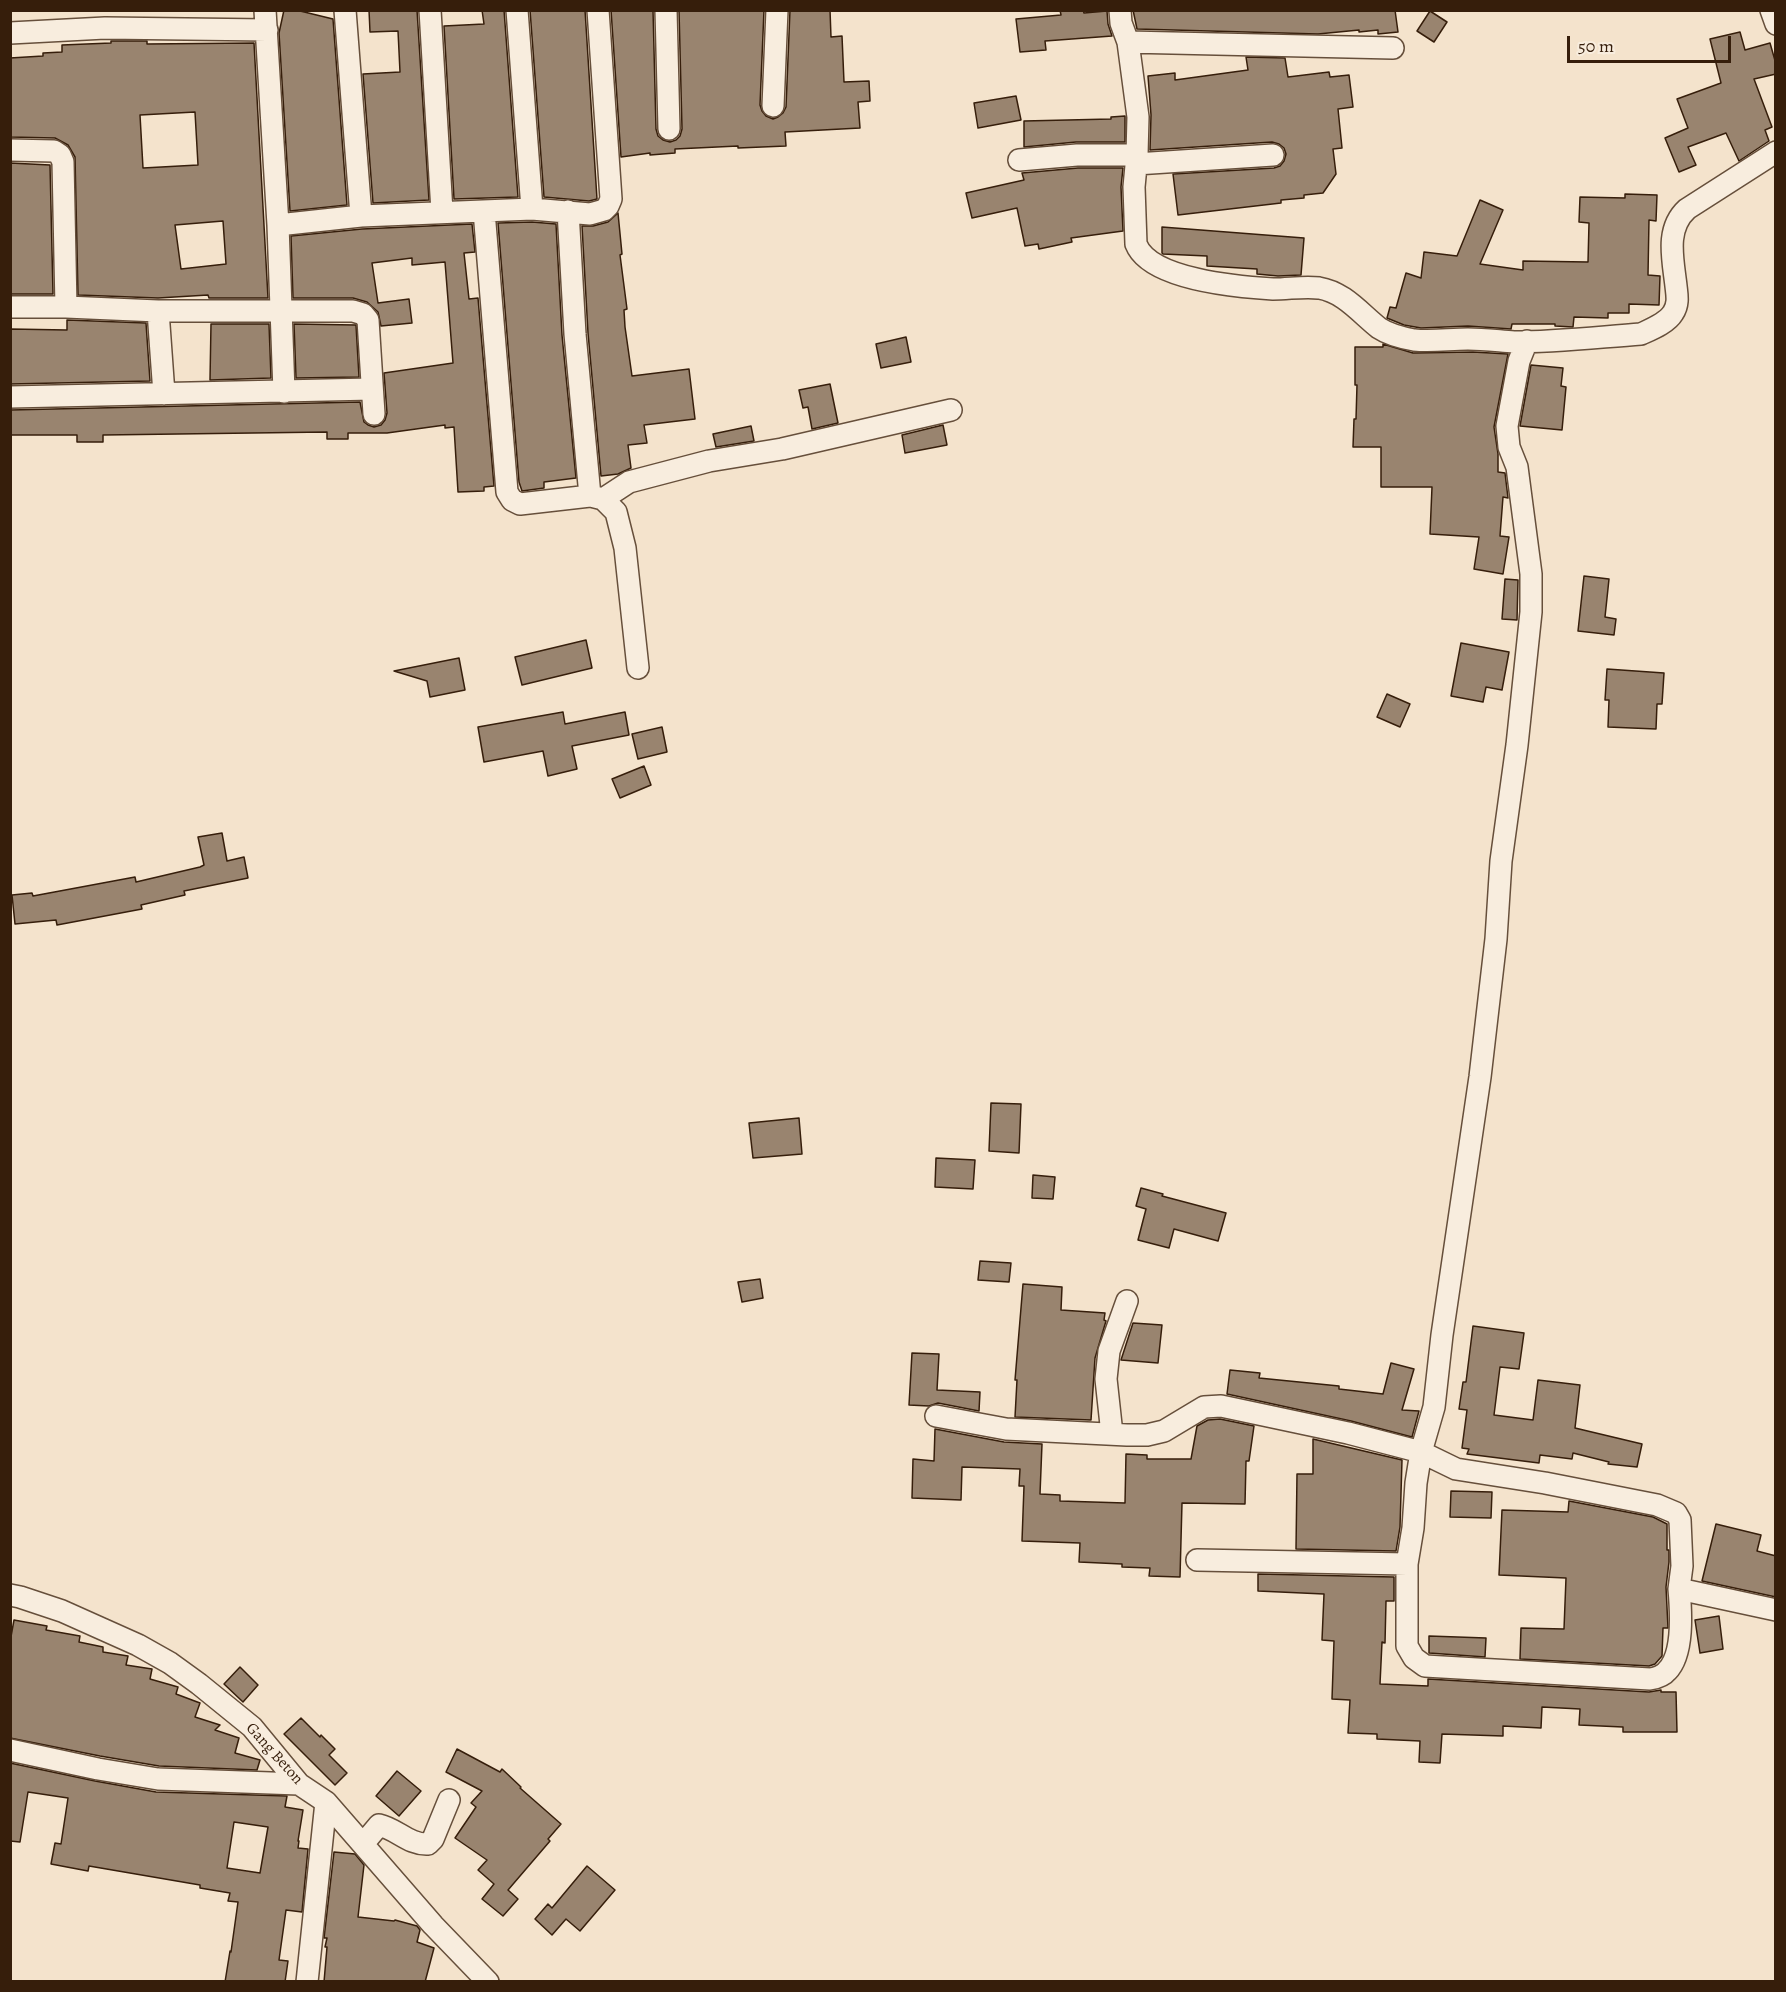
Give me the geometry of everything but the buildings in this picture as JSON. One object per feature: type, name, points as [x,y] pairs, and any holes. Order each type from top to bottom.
[{"type":"street","points":[[345,10],[361,216]]},
{"type":"street","points":[[430,10],[442,212]]},
{"type":"street","points":[[517,10],[532,209]]},
{"type":"street","points":[[278,225],[361,216],[442,212],[532,209],[598,213],[608,206],[611,199],[598,10]]},
{"type":"street","points":[[666,10],[669,129]]},
{"type":"street","points":[[773,106],[777,10]]},
{"type":"street","points":[[1120,10],[1121,23],[1128,42],[1138,117],[1134,187],[1136,244],[1144,257],[1179,274],[1208,281],[1275,289],[1303,287],[1321,289],[1352,304],[1381,329],[1413,340],[1527,341],[1641,334],[1672,316],[1677,301],[1672,245],[1674,227],[1680,216],[1687,209],[1776,152]]},
{"type":"street","points":[[1771,10],[1776,24]]},
{"type":"street","points":[[10,33],[266,20],[278,225],[284,392]]},
{"type":"street","points":[[1128,42],[1393,48]]},
{"type":"street","points":[[10,150],[54,151],[60,155],[63,162],[66,307]]},
{"type":"street","points":[[1019,160],[1077,155],[1137,160],[1273,155]]},
{"type":"street","points":[[484,211],[507,492],[512,500],[520,504],[596,498],[629,482],[710,461],[782,449],[951,410]]},
{"type":"street","points":[[568,211],[575,334],[596,498],[616,512],[625,548],[638,668]]},
{"type":"street","points":[[10,307],[158,311],[353,310],[363,314],[368,320],[374,414]]},
{"type":"street","points":[[158,311],[164,394]]},
{"type":"street","points":[[936,1416],[1006,1429],[1147,1435],[1164,1431],[1204,1407],[1221,1406],[1348,1433],[1421,1452],[1456,1468],[1657,1505],[1676,1514],[1680,1520],[1681,1530],[1682,1566],[1679,1589],[1681,1614],[1677,1653],[1668,1671],[1650,1679],[1425,1666],[1414,1658],[1407,1646],[1407,1564],[1413,1528],[1416,1483],[1421,1452],[1434,1407],[1442,1335],[1480,1077],[1496,939],[1501,861],[1517,745],[1531,612],[1529,564],[1517,468],[1509,447],[1507,426],[1519,361],[1527,341]]},
{"type":"street","points":[[10,397],[372,389]]},
{"type":"street","points":[[1112,1434],[1106,1379],[1109,1350],[1127,1301]]},
{"type":"street","points":[[1197,1560],[1407,1564]]},
{"type":"street","points":[[1679,1589],[1776,1610]]},
{"type":"street","name":"Gang Beton","points":[[10,1595],[62,1611],[138,1645],[170,1663],[199,1684],[252,1727],[299,1784],[370,1835],[433,1925],[488,1982]]},
{"type":"street","points":[[10,1750],[107,1771],[158,1779],[299,1784]]},
{"type":"street","points":[[370,1835],[387,1827],[412,1842],[428,1844],[434,1839],[449,1800]]},
{"type":"street","points":[[307,1982],[326,1803]]}]
